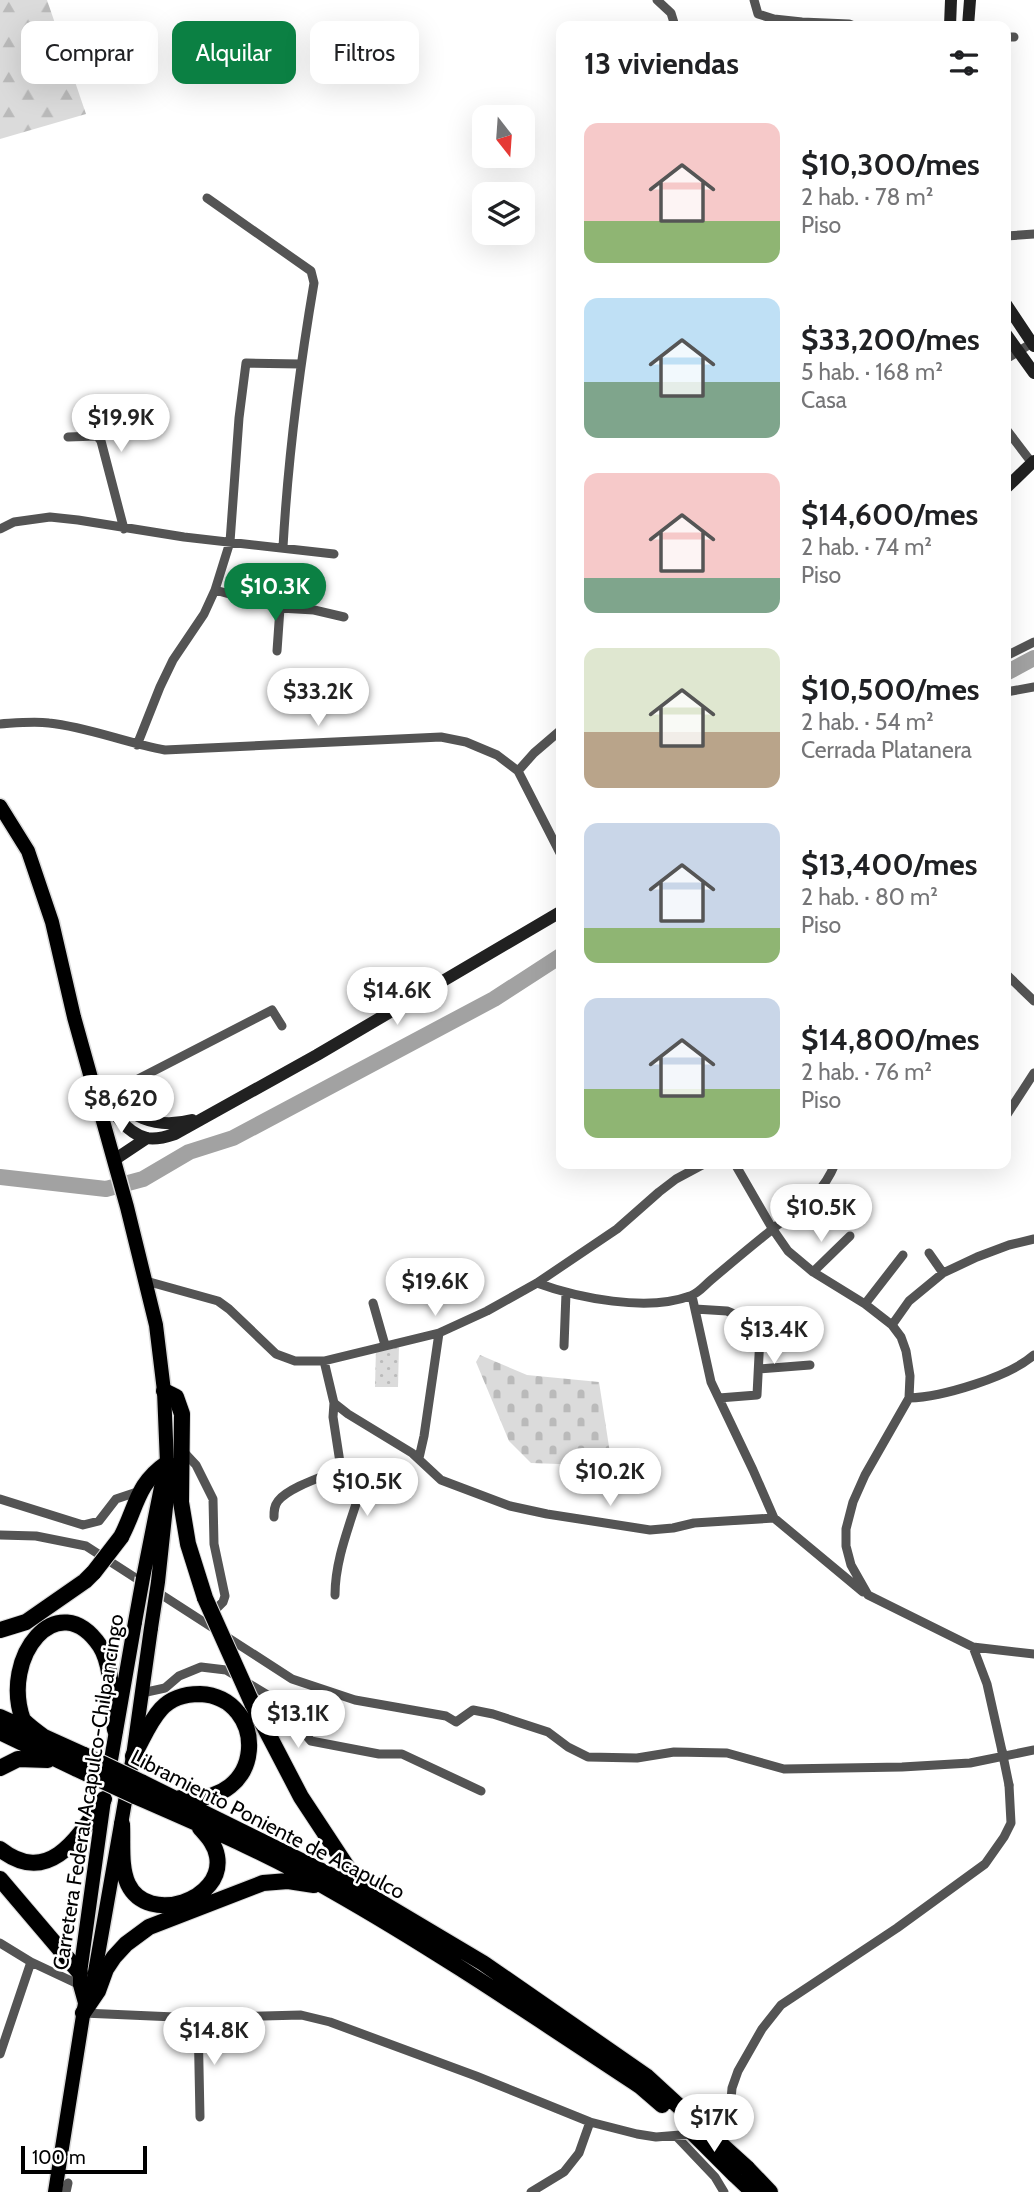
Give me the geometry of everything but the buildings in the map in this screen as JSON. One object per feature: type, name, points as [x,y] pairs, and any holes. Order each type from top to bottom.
[{"type":"highway","points":[[164,1391],[176,1397],[182,1414],[181,1502],[188,1544],[205,1598],[252,1703],[301,1797],[362,1891]]},
{"type":"highway","points":[[0,1630],[26,1622],[85,1581],[121,1537],[148,1478],[167,1467]]},
{"type":"highway","points":[[44,1737],[22,1719],[11,1701],[5,1684],[5,1666],[11,1650],[22,1636],[38,1627],[55,1623],[73,1626],[89,1634],[101,1647],[108,1663],[115,1730]]},
{"type":"highway","points":[[134,1756],[153,1720],[162,1708],[177,1698],[193,1694],[211,1695],[230,1704],[239,1714],[249,1744],[248,1757],[241,1776],[230,1788],[212,1797],[198,1800],[171,1797]]},
{"type":"highway","name":"Libramiento Poniente de Acapulco","points":[[0,1717],[44,1737],[74,1762]]},
{"type":"highway","name":"Libramiento Poniente de Acapulco","points":[[0,1732],[138,1789],[196,1823],[276,1860],[330,1889],[471,1976],[640,2086],[686,2128],[770,2192]]},
{"type":"highway","points":[[0,1768],[26,1758],[74,1762]]},
{"type":"highway","name":"Libramiento Poniente de Acapulco","points":[[138,1789],[171,1797],[362,1891],[483,1963],[646,2076],[686,2128]]},
{"type":"highway","points":[[0,1849],[12,1857],[29,1861],[58,1856],[74,1843],[104,1799]]},
{"type":"highway","points":[[122,1825],[125,1871],[129,1885],[142,1901],[163,1906],[197,1895],[207,1887],[214,1876],[217,1863],[215,1851],[196,1823]]},
{"type":"highway","points":[[0,1879],[80,1979]]},
{"type":"highway","points":[[84,2008],[97,1992],[114,1956],[134,1938],[158,1923],[263,1883],[288,1881],[330,1889]]},
{"type":"highway","name":"Libramiento Poniente de Acapulco","points":[[740,2171],[753,2192]]},
{"type":"main road","points":[[950,21],[951,0]]},
{"type":"main road","points":[[968,21],[970,0]]},
{"type":"main road","points":[[1011,311],[1033,344]]},
{"type":"main road","points":[[1012,356],[1034,373]]},
{"type":"main road","points":[[1011,483],[1033,462]]},
{"type":"main road","name":"Carretera Federal Acapulco-Chilpancingo","points":[[0,806],[27,851],[52,922],[89,1074],[146,1281],[156,1325],[164,1391],[167,1502],[158,1582],[134,1756],[92,1989],[84,2008]]},
{"type":"main road","points":[[89,1074],[123,1123],[136,1134],[147,1138],[175,1134],[317,1055],[556,915]]},
{"type":"main road","points":[[89,1074],[131,1113],[147,1121],[160,1124],[189,1121],[215,1111]]},
{"type":"main road","points":[[115,1165],[147,1138]]},
{"type":"main road","name":"Carretera Federal Acapulco-Chilpancingo","points":[[84,2008],[80,1979],[104,1799],[155,1510],[167,1467]]},
{"type":"main road","points":[[55,2192],[84,2008]]},
{"type":"street","points":[[657,0],[671,13],[673,21]]},
{"type":"street","points":[[754,0],[758,14],[774,19],[804,21]]},
{"type":"street","points":[[207,198],[311,271],[314,283],[300,364],[284,547]]},
{"type":"street","points":[[1011,236],[1034,234]]},
{"type":"street","points":[[1012,356],[1033,344]]},
{"type":"street","points":[[138,745],[173,660],[204,614],[215,590],[230,542],[246,363],[300,364]]},
{"type":"street","points":[[1011,435],[1033,462]]},
{"type":"street","points":[[68,437],[97,436],[101,441],[124,529]]},
{"type":"street","points":[[0,529],[14,523],[50,517],[124,529],[334,554]]},
{"type":"street","points":[[215,590],[279,608],[314,610],[344,617]]},
{"type":"street","points":[[276,651],[279,608]]},
{"type":"street","points":[[1011,654],[1034,642]]},
{"type":"street","points":[[1011,691],[1034,688]]},
{"type":"street","points":[[0,724],[48,723],[165,750],[441,737],[466,742],[497,755],[518,771],[556,845]]},
{"type":"street","points":[[518,771],[556,734]]},
{"type":"street","points":[[1011,979],[1034,1000]]},
{"type":"street","points":[[109,1094],[272,1010],[282,1026]]},
{"type":"street","points":[[1011,1108],[1034,1073]]},
{"type":"street","points":[[146,1281],[218,1301],[275,1354],[295,1361],[324,1361],[439,1332],[487,1311],[537,1283],[617,1229],[676,1179],[695,1169]]},
{"type":"street","points":[[737,1169],[788,1251],[813,1272],[892,1325],[901,1337],[906,1351],[910,1376],[909,1398],[865,1475],[853,1502],[846,1529],[846,1546],[851,1565],[867,1595]]},
{"type":"street","points":[[537,1283],[566,1293],[619,1302],[653,1302],[692,1296],[772,1228],[806,1205],[828,1181],[833,1169]]},
{"type":"street","points":[[813,1272],[850,1236]]},
{"type":"street","points":[[892,1325],[909,1301],[943,1273],[998,1249],[1034,1239]]},
{"type":"street","points":[[929,1253],[943,1273]]},
{"type":"street","points":[[864,1304],[903,1255]]},
{"type":"street","points":[[564,1346],[566,1293]]},
{"type":"street","points":[[692,1296],[707,1371],[774,1518],[867,1595],[973,1647],[1034,1654]]},
{"type":"street","points":[[373,1303],[385,1345]]},
{"type":"street","points":[[695,1310],[727,1311],[747,1320],[780,1322],[804,1315]]},
{"type":"street","points":[[419,1458],[439,1332]]},
{"type":"street","points":[[719,1398],[757,1395],[760,1336]]},
{"type":"street","points":[[909,1398],[926,1397],[968,1386],[1008,1371],[1034,1354]]},
{"type":"street","points":[[324,1361],[334,1403],[333,1417],[341,1469]]},
{"type":"street","points":[[759,1369],[810,1365]]},
{"type":"street","points":[[334,1403],[419,1458],[442,1480],[510,1506],[650,1530],[694,1523],[774,1518]]},
{"type":"street","points":[[181,1449],[196,1465],[213,1499],[214,1544],[225,1596],[216,1610],[203,1621]]},
{"type":"street","points":[[274,1517],[274,1508],[279,1499],[341,1469],[361,1481],[340,1556],[335,1595]]},
{"type":"street","points":[[0,1499],[83,1525],[99,1521],[116,1499],[140,1491]]},
{"type":"street","points":[[0,1535],[36,1536],[86,1546],[292,1679],[355,1700],[446,1716],[456,1722],[473,1710],[493,1714],[548,1732],[568,1747],[588,1757],[637,1758],[674,1752],[727,1753],[784,1769],[970,1763],[1034,1750]]},
{"type":"street","points":[[84,2008],[198,2018],[301,2015],[330,2022],[476,2076],[590,2122],[656,2137],[686,2128],[717,2132],[726,2124],[738,2071],[762,2029],[781,2006],[897,1928],[985,1864],[1004,1837],[1011,1823],[1009,1785],[987,1685],[973,1647]]},
{"type":"street","points":[[142,1693],[165,1688],[179,1676],[201,1667],[226,1670],[276,1700],[311,1741],[379,1754],[402,1754],[481,1791]]},
{"type":"street","points":[[0,1943],[31,1962],[80,1979]]},
{"type":"street","points":[[0,2054],[31,1962]]},
{"type":"street","points":[[198,2018],[200,2117]]},
{"type":"street","points":[[531,2192],[564,2172],[579,2153],[590,2122]]},
{"type":"street","points":[[686,2128],[724,2192]]},
{"type":"green space","points":[[0,0],[47,0],[54,21],[21,21],[21,84],[76,84],[86,114],[0,139]]},
{"type":"green space","points":[[399,1345],[398,1387],[375,1387],[376,1348]]},
{"type":"green space","points":[[480,1355],[527,1375],[599,1382],[612,1466],[531,1463],[509,1441],[476,1362]]},
{"type":"waterway","points":[[1011,670],[1034,658]]},
{"type":"waterway","points":[[0,1177],[106,1189],[143,1179],[189,1152],[233,1138],[494,999],[556,959]]}]
